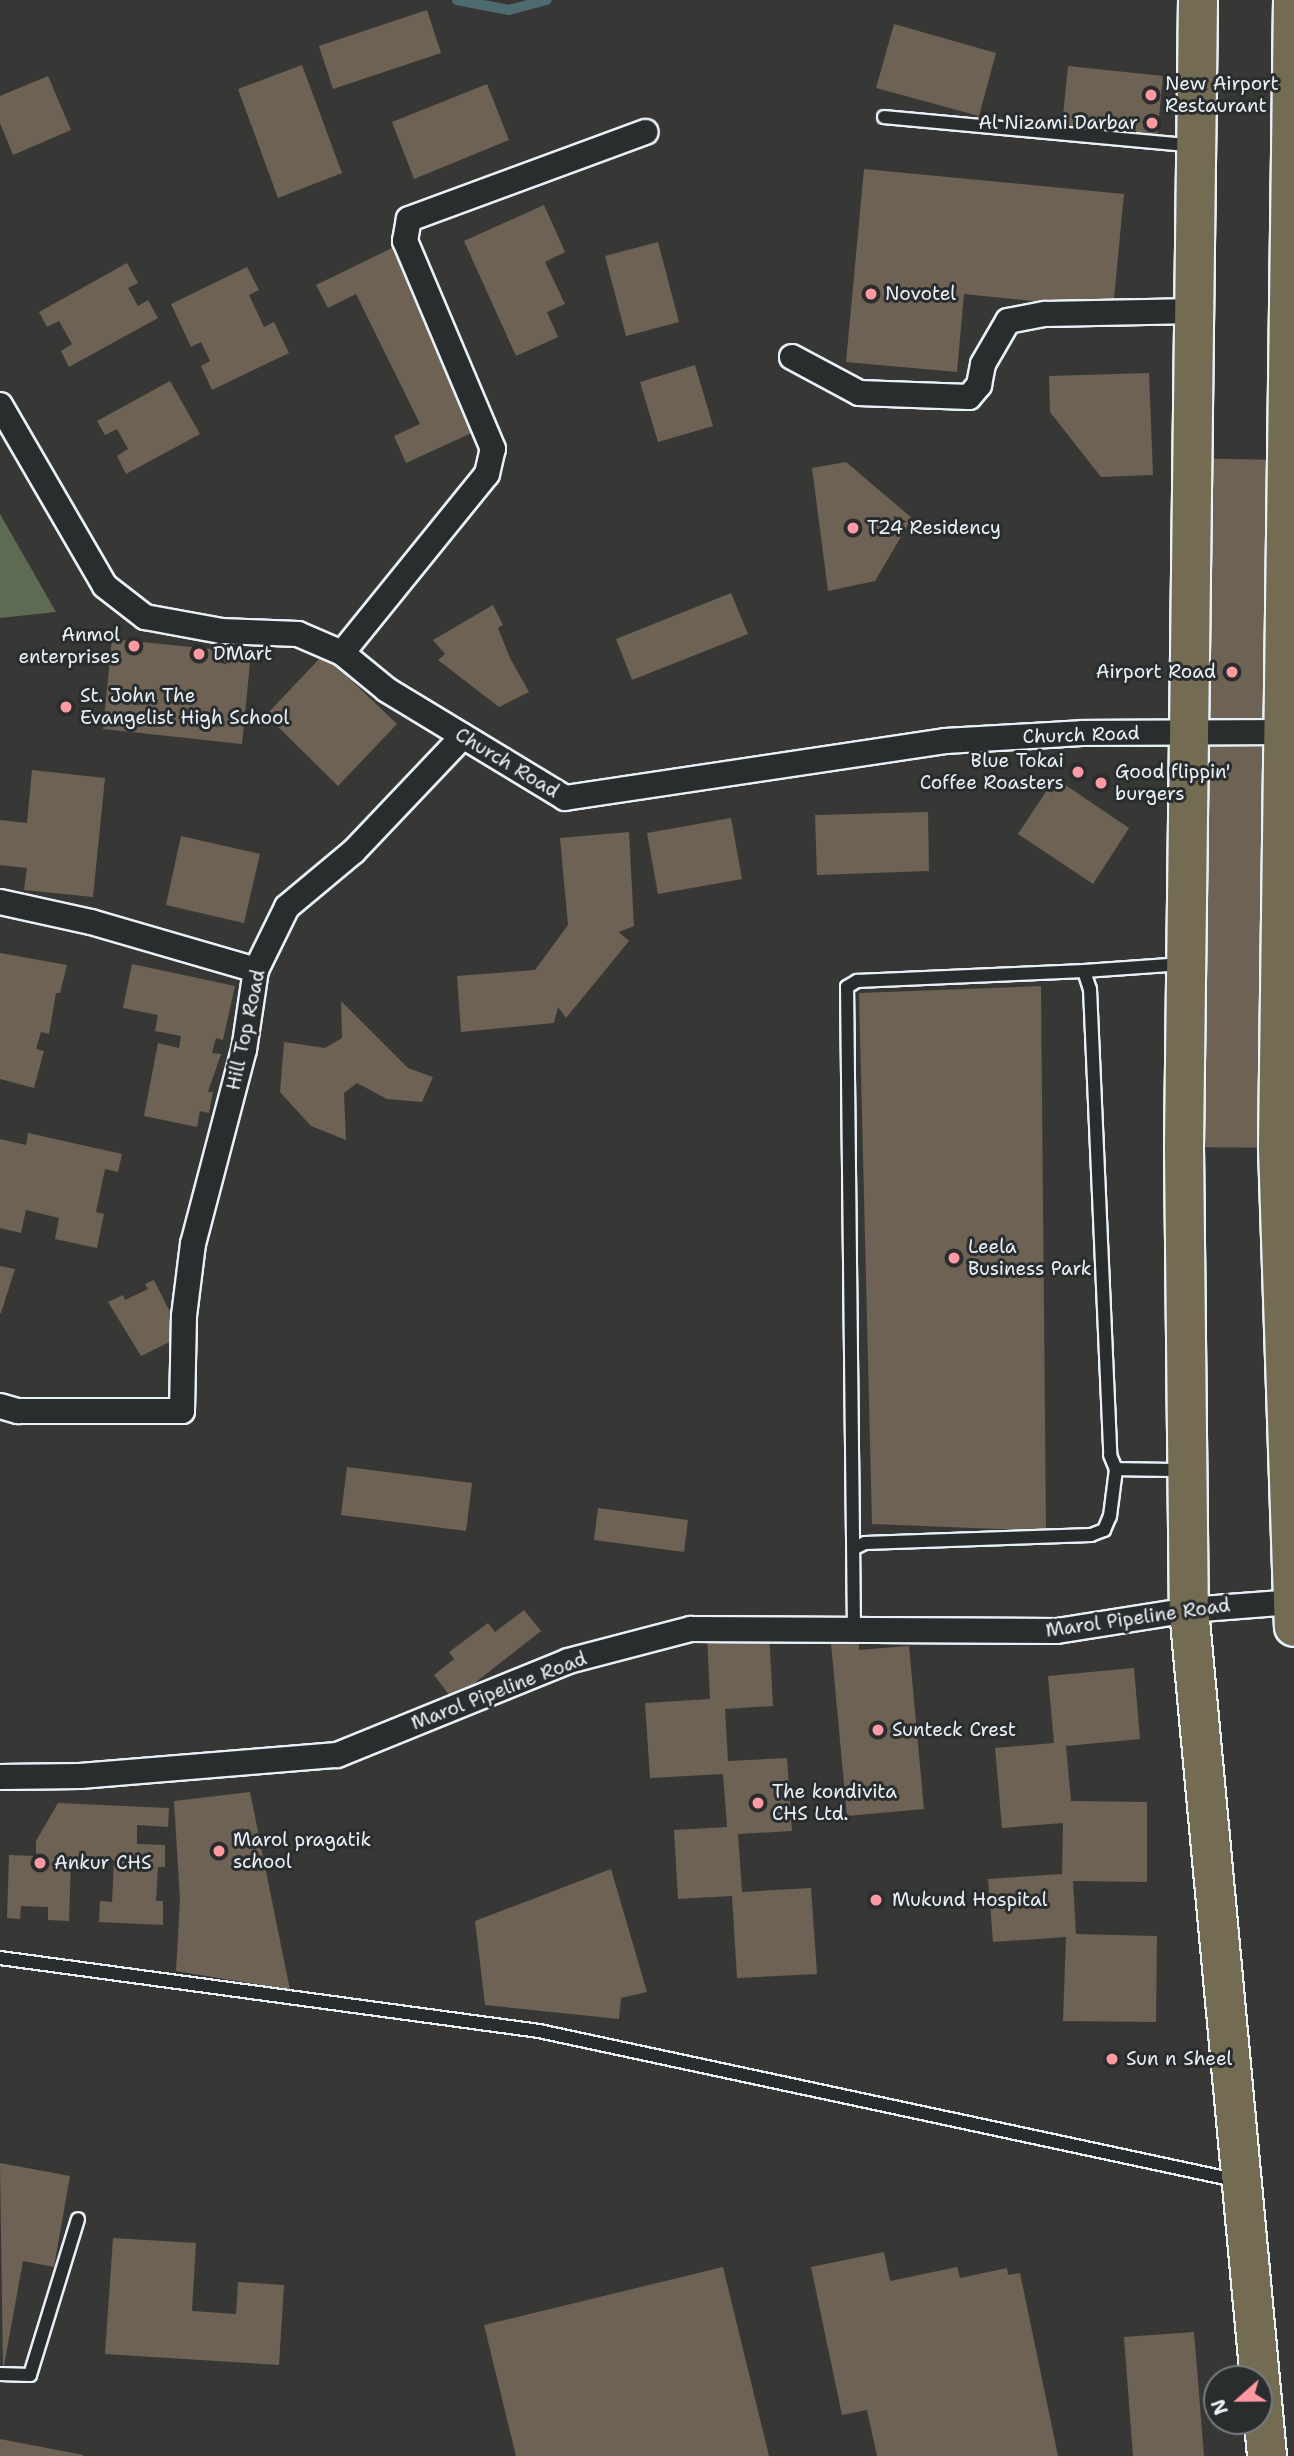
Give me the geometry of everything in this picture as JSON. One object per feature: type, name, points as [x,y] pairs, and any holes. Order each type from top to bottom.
[{"type":"main road","points":[[1198,0],[1187,963],[1189,1610],[1267,2456]]},
{"type":"main road","points":[[1293,0],[1280,732],[1278,1148],[1293,1610]]},
{"type":"street","points":[[342,653],[487,474],[493,449],[405,241],[409,219],[646,132]]},
{"type":"street","points":[[792,357],[859,393],[968,397],[979,385],[983,364],[1008,321],[1045,314],[1196,311]]},
{"type":"street","name":"Church Road","points":[[0,405],[105,586],[145,617],[220,631],[298,634],[342,653],[387,690],[565,798],[945,741],[1280,732]]},
{"type":"street","name":"Hill Top Road","points":[[0,1406],[18,1410],[182,1411],[184,1315],[193,1244],[244,1050],[256,970],[287,907],[354,851],[463,736]]},
{"type":"street","points":[[0,902],[90,922],[256,970]]},
{"type":"street","name":"Marol Pipeline Road","points":[[0,1777],[80,1776],[337,1755],[568,1661],[691,1629],[1057,1631],[1189,1610],[1293,1610]]},
{"type":"lane","points":[[884,117],[1198,146]]},
{"type":"lane","points":[[854,1631],[857,1547],[847,987],[857,981],[1084,971],[1187,963]]},
{"type":"lane","points":[[857,1547],[865,1543],[1091,1535],[1104,1530],[1110,1516],[1116,1469],[1108,1436],[1090,989],[1084,971]]},
{"type":"lane","points":[[1116,1469],[1187,1470]]},
{"type":"lane","points":[[0,1958],[539,2031],[1241,2182]]},
{"type":"lane","points":[[0,2374],[30,2375],[78,2219]]},
{"type":"green space","points":[[0,514],[56,612],[0,618]]},
{"type":"building","points":[[427,10],[441,53],[333,89],[319,46]]},
{"type":"building","points":[[894,24],[996,53],[979,116],[876,88]]},
{"type":"building","points":[[302,65],[342,173],[278,198],[238,89]]},
{"type":"building","points":[[1068,66],[1163,76],[1157,137],[1062,126]]},
{"type":"building","points":[[48,76],[71,130],[13,155],[0,123],[0,96]]},
{"type":"building","points":[[487,84],[509,140],[414,179],[392,122]]},
{"type":"building","points":[[864,169],[1124,194],[1113,309],[964,294],[957,372],[846,362]]},
{"type":"building","points":[[544,205],[565,252],[545,262],[565,304],[547,312],[558,337],[516,356],[464,241]]},
{"type":"building","points":[[658,242],[679,322],[626,336],[605,256]]},
{"type":"building","points":[[392,248],[480,429],[406,463],[394,436],[420,424],[356,294],[328,308],[316,285]]},
{"type":"building","points":[[127,263],[138,283],[128,288],[138,306],[148,300],[158,318],[69,367],[61,351],[72,344],[59,321],[47,327],[39,312]]},
{"type":"building","points":[[247,267],[259,290],[249,295],[264,327],[274,322],[289,353],[212,390],[201,366],[210,361],[201,342],[191,347],[171,304]]},
{"type":"building","points":[[695,365],[713,426],[658,442],[640,382]]},
{"type":"building","points":[[1149,373],[1153,475],[1101,477],[1050,412],[1049,376]]},
{"type":"building","points":[[170,381],[200,434],[126,474],[117,456],[128,449],[117,429],[105,435],[97,421]]},
{"type":"building","name":"Airport Road","points":[[1173,458],[1294,460],[1293,1148],[1166,1147]]},
{"type":"building","points":[[846,462],[912,518],[875,581],[828,591],[812,468]]},
{"type":"building","points":[[731,593],[748,634],[632,680],[616,639]]},
{"type":"building","points":[[493,605],[503,625],[498,628],[510,658],[529,692],[499,707],[438,660],[445,654],[433,640]]},
{"type":"building","points":[[112,639],[251,653],[242,744],[103,729]]},
{"type":"building","points":[[324,654],[397,724],[338,786],[266,715]]},
{"type":"building","points":[[32,770],[105,778],[93,897],[24,890],[27,868],[0,865],[0,820],[27,823]]},
{"type":"building","points":[[1055,778],[1129,828],[1093,884],[1018,834]]},
{"type":"building","points":[[928,812],[929,871],[817,875],[815,815]]},
{"type":"building","points":[[731,818],[742,879],[658,894],[647,833]]},
{"type":"building","points":[[629,832],[634,926],[619,932],[629,941],[566,1018],[558,1007],[554,1023],[461,1032],[457,976],[535,970],[568,925],[560,838]]},
{"type":"building","points":[[181,836],[260,854],[244,923],[166,905]]},
{"type":"building","points":[[0,953],[67,965],[60,993],[56,993],[49,1034],[41,1032],[36,1049],[44,1051],[34,1088],[0,1079]]},
{"type":"building","points":[[132,964],[235,986],[223,1040],[216,1038],[212,1053],[221,1054],[208,1092],[213,1092],[209,1113],[200,1111],[197,1127],[144,1116],[158,1043],[179,1048],[181,1036],[155,1031],[158,1015],[123,1008]]},
{"type":"building","name":"Leela Business Park","points":[[1041,986],[1046,1531],[872,1524],[859,993]]},
{"type":"building","points":[[341,1001],[408,1068],[433,1077],[422,1102],[387,1099],[357,1083],[344,1093],[346,1140],[311,1126],[280,1092],[284,1042],[325,1048],[342,1038]]},
{"type":"building","points":[[28,1133],[122,1154],[118,1172],[105,1169],[96,1212],[104,1214],[97,1248],[55,1239],[59,1218],[26,1210],[21,1233],[0,1228],[0,1139],[26,1145]]},
{"type":"building","points":[[0,1266],[15,1269],[1,1313],[0,1313]]},
{"type":"building","points":[[154,1280],[182,1336],[141,1356],[108,1302],[123,1295],[125,1300],[148,1289],[145,1284]]},
{"type":"building","points":[[347,1467],[472,1483],[466,1531],[341,1515]]},
{"type":"building","points":[[598,1508],[688,1520],[684,1552],[594,1540]]},
{"type":"building","points":[[524,1610],[541,1631],[453,1700],[434,1675],[454,1659],[449,1652],[488,1623],[495,1632]]},
{"type":"building","name":"The kondivita CHS Ltd.","points":[[769,1632],[773,1706],[725,1709],[728,1761],[787,1758],[792,1831],[738,1834],[742,1892],[811,1888],[817,1974],[737,1978],[732,1896],[678,1899],[674,1830],[727,1827],[723,1774],[650,1778],[645,1703],[710,1699],[707,1635]]},
{"type":"building","name":"Sunteck Crest","points":[[859,1641],[859,1650],[909,1646],[924,1809],[847,1816],[831,1643]]},
{"type":"building","points":[[1134,1668],[1140,1739],[1066,1746],[1071,1801],[1147,1802],[1147,1882],[1073,1881],[1076,1934],[1157,1936],[1156,2022],[1063,2021],[1066,1937],[993,1942],[988,1879],[1062,1874],[1063,1823],[1002,1828],[995,1748],[1054,1743],[1048,1676]]},
{"type":"building","name":"Marol pragatik school","points":[[250,1792],[290,1990],[176,1971],[180,1900],[174,1801]]},
{"type":"building","name":"Ankur CHS","points":[[58,1803],[169,1808],[168,1827],[137,1825],[137,1844],[165,1845],[165,1867],[158,1867],[156,1901],[163,1901],[163,1925],[99,1922],[100,1901],[112,1902],[114,1860],[71,1859],[69,1921],[48,1920],[48,1907],[21,1906],[20,1919],[7,1918],[9,1855],[36,1856],[36,1841]]},
{"type":"building","points":[[611,1869],[647,1992],[621,1998],[619,2019],[485,2005],[475,1921]]},
{"type":"building","points":[[0,2163],[70,2176],[54,2267],[23,2261],[3,2371]]},
{"type":"building","points":[[113,2238],[196,2243],[192,2311],[236,2314],[238,2282],[284,2285],[279,2365],[105,2354]]},
{"type":"building","points":[[884,2252],[890,2281],[957,2267],[960,2278],[1007,2268],[1008,2275],[1020,2273],[1058,2456],[877,2456],[867,2410],[842,2415],[811,2267]]},
{"type":"building","points":[[723,2267],[769,2456],[516,2456],[484,2325]]},
{"type":"building","points":[[1194,2332],[1204,2456],[1133,2456],[1124,2337]]},
{"type":"building","points":[[0,2439],[83,2455],[83,2456],[0,2456]]},
{"type":"waterway","points":[[457,0],[509,10],[547,0]]},
{"type":"place","name":"New Airport Restaurant","points":[[1151,95]]},
{"type":"place","name":"Al Nizami Darbar","points":[[1152,123]]},
{"type":"place","name":"Novotel","points":[[871,294]]},
{"type":"place","name":"T24 Residency","points":[[853,528]]},
{"type":"place","name":"Anmol enterprises","points":[[134,646]]},
{"type":"place","name":"DMart","points":[[199,654]]},
{"type":"place","name":"Airport Road","points":[[1232,672]]},
{"type":"place","name":"St. John The Evangelist High School","points":[[66,707]]},
{"type":"place","name":"Blue Tokai Coffee Roasters","points":[[1078,772]]},
{"type":"place","name":"Good flippin' burgers","points":[[1101,783]]},
{"type":"place","name":"Leela Business Park","points":[[954,1258]]},
{"type":"place","name":"Sunteck Crest","points":[[878,1730]]},
{"type":"place","name":"The kondivita CHS Ltd.","points":[[758,1803]]},
{"type":"place","name":"Marol pragatik school","points":[[219,1851]]},
{"type":"place","name":"Ankur CHS","points":[[40,1863]]},
{"type":"place","name":"Mukund Hospital","points":[[876,1900]]},
{"type":"place","name":"Sun n Sheel","points":[[1112,2059]]}]
